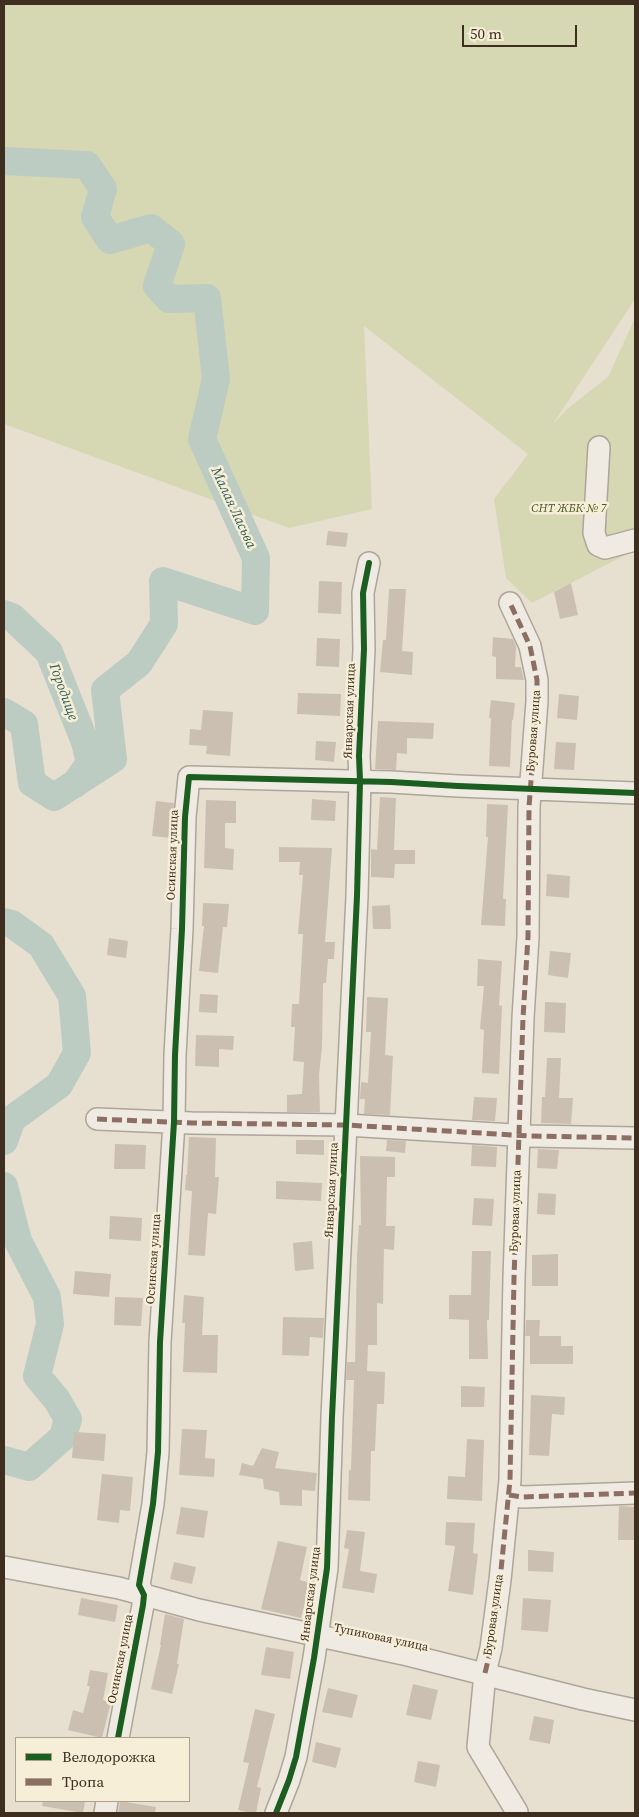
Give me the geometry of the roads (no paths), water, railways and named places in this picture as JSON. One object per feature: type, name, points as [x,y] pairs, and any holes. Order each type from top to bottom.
[{"type":"street","points":[[599,447],[594,533],[598,545],[605,548],[635,540]]},
{"type":"street","name":"Январская улица","points":[[276,1813],[290,1780],[296,1757],[325,1593],[330,1529],[332,1418],[358,896],[360,730],[364,649],[363,593],[369,563]]},
{"type":"street","name":"Буровая улица","points":[[510,603],[530,646],[537,680],[528,807],[528,937],[523,1010],[509,1495],[491,1648],[485,1673],[478,1747],[517,1812]]},
{"type":"street","name":"Осинская улица","points":[[118,1737],[143,1605],[144,1595],[139,1585],[153,1504],[158,1452],[160,1342],[174,1122],[185,817],[189,777],[360,782]]},
{"type":"street","points":[[360,782],[635,794]]},
{"type":"street","points":[[97,1119],[346,1125],[520,1135],[635,1138]]},
{"type":"street","points":[[509,1495],[523,1497],[635,1493]]},
{"type":"street","name":"Тупиковая улица","points":[[4,1567],[89,1582],[192,1608],[270,1624],[317,1637],[408,1655],[583,1699],[635,1710]]},
{"type":"waterway","name":"Малая Ласьва","points":[[4,161],[87,165],[103,189],[95,217],[110,240],[151,228],[171,244],[157,286],[169,299],[207,298],[216,379],[202,439],[256,558],[255,611],[163,581],[164,624],[139,663],[105,690],[113,759],[54,797],[32,783],[24,724],[4,712]]},
{"type":"waterway","name":"Городище","points":[[4,614],[12,617],[49,652],[85,742],[90,763],[75,784]]},
{"type":"waterway","name":"Малая Ласьва","points":[[4,922],[12,924],[41,945],[72,996],[77,1053],[59,1085],[12,1119],[4,1141]]},
{"type":"waterway","name":"Малая Ласьва","points":[[4,1186],[18,1241],[47,1297],[50,1324],[37,1376],[57,1400],[68,1419],[63,1437],[29,1467],[4,1460]]},
{"type":"park label","name":"СНТ ЖБК № 7","points":[[569,509]]}]
